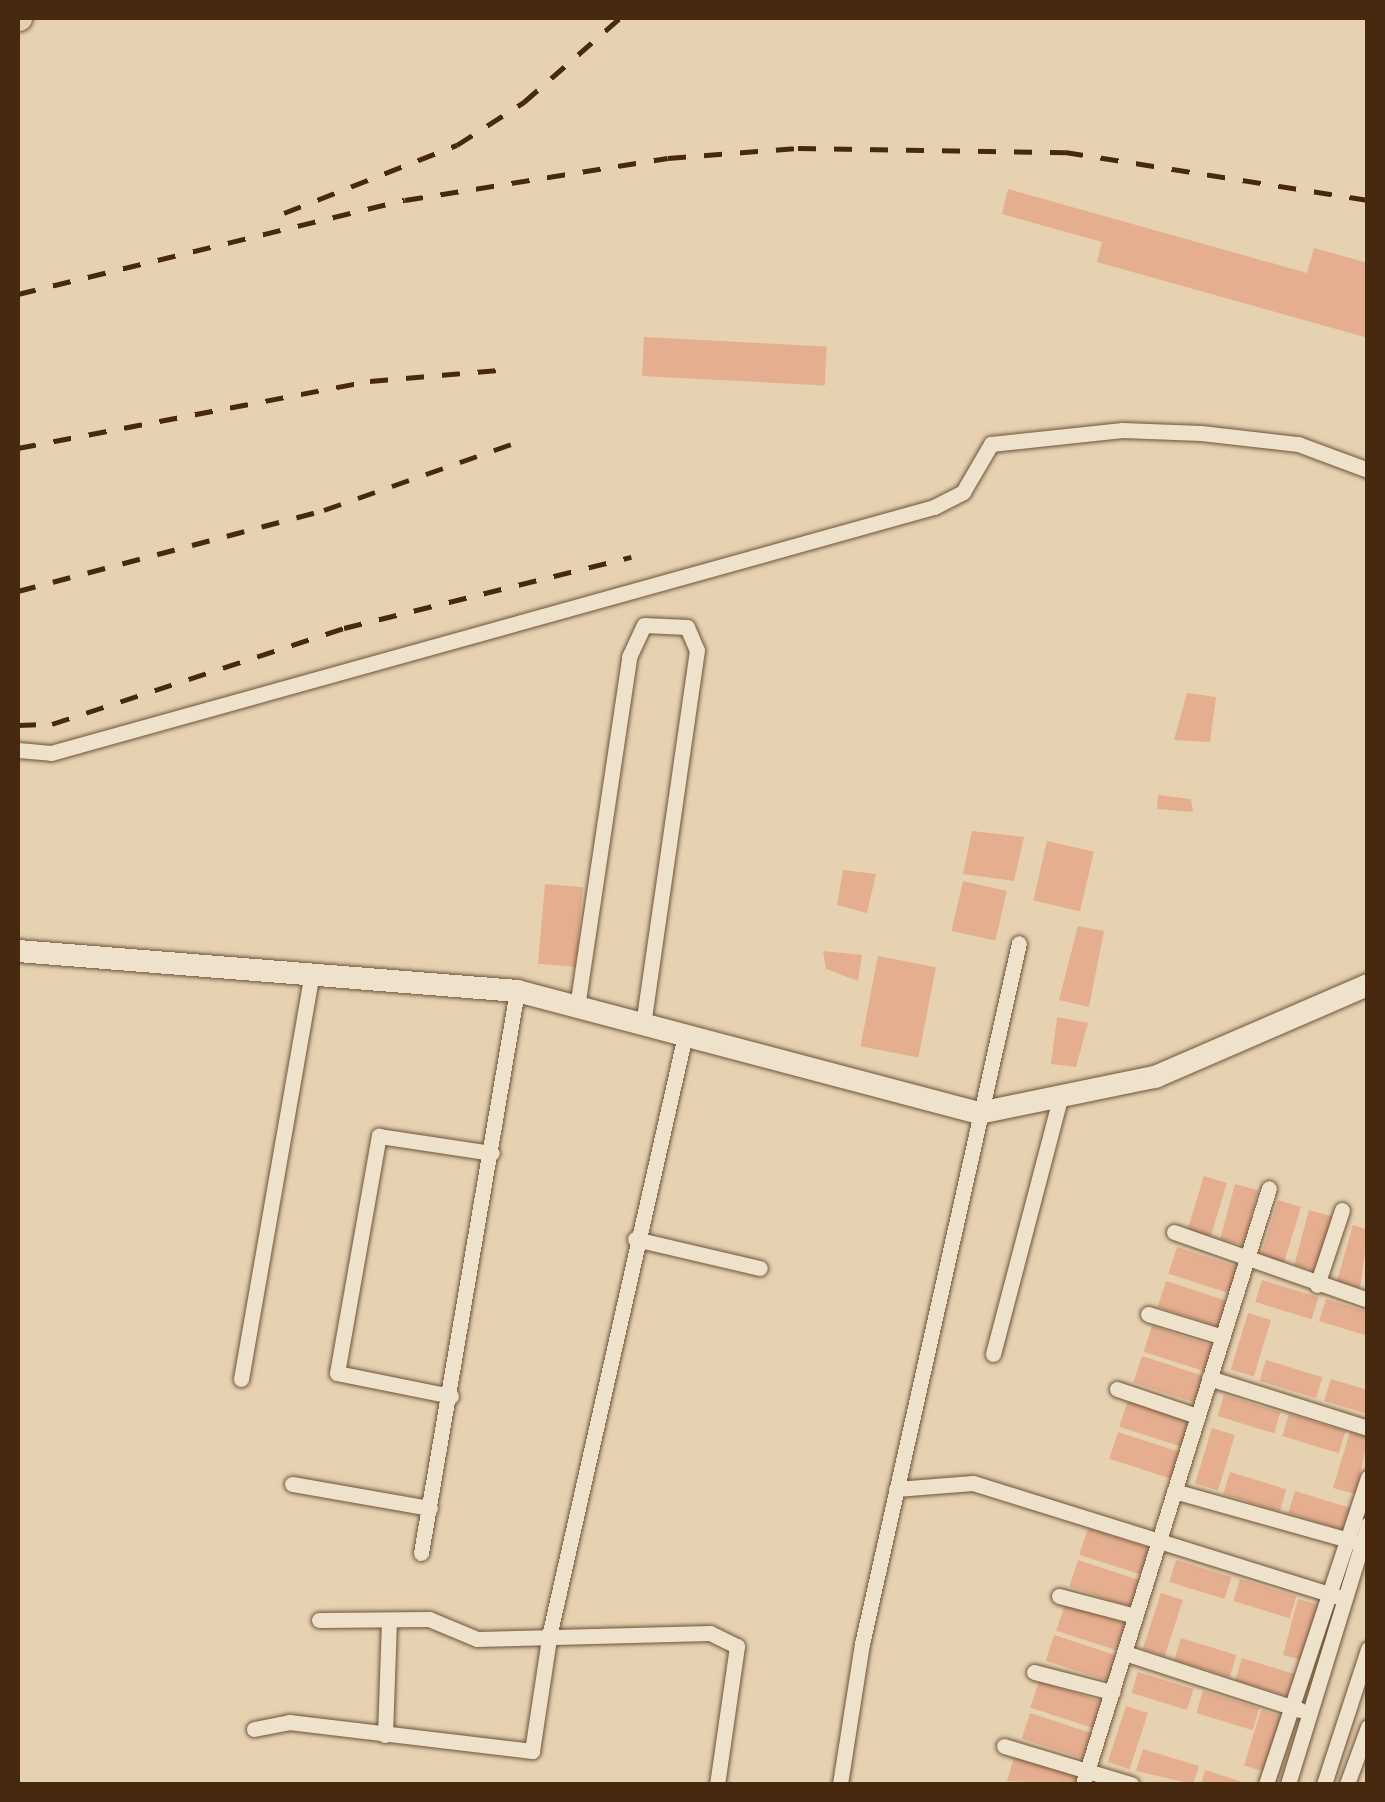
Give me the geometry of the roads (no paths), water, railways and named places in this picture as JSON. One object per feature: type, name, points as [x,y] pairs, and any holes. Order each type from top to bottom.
[{"type":"street","points":[[18,750],[51,753],[934,507],[964,492],[991,444],[1122,430],[1201,432],[1298,444],[1368,470]]},
{"type":"street","points":[[577,1008],[628,656],[644,626],[686,627],[698,650],[643,1024]]},
{"type":"street","points":[[840,1784],[862,1644],[1019,943]]},
{"type":"street","points":[[18,951],[517,991],[979,1114],[1155,1078],[1368,985]]},
{"type":"street","points":[[240,1379],[311,977]]},
{"type":"street","points":[[421,1554],[451,1396],[517,991]]},
{"type":"street","points":[[254,1729],[289,1722],[532,1752],[550,1632],[685,1035]]},
{"type":"street","points":[[993,1354],[1061,1095]]},
{"type":"street","points":[[451,1396],[338,1373],[379,1136],[492,1153]]},
{"type":"street","points":[[1085,1777],[1269,1188]]},
{"type":"street","points":[[1317,1285],[1342,1210]]},
{"type":"street","points":[[1174,1232],[1368,1300]]},
{"type":"street","points":[[636,1239],[760,1268]]},
{"type":"street","points":[[1148,1314],[1223,1337]]},
{"type":"street","points":[[1209,1378],[1368,1428]]},
{"type":"street","points":[[1116,1389],[1197,1416]]},
{"type":"street","points":[[1266,1784],[1300,1710],[1354,1541],[1368,1478]]},
{"type":"street","points":[[896,1489],[973,1483],[1160,1536],[1336,1595]]},
{"type":"street","points":[[292,1484],[430,1508]]},
{"type":"street","points":[[1174,1491],[1354,1541]]},
{"type":"street","points":[[1336,1595],[1359,1573],[1354,1541],[1368,1524]]},
{"type":"street","points":[[1060,1596],[1135,1616]]},
{"type":"street","points":[[319,1620],[389,1623],[429,1619],[477,1639],[550,1632],[710,1633],[737,1646],[717,1784]]},
{"type":"street","points":[[385,1735],[389,1623]]},
{"type":"street","points":[[1324,1784],[1368,1650]]},
{"type":"street","points":[[1125,1653],[1300,1710]]},
{"type":"street","points":[[1034,1672],[1112,1692]]},
{"type":"street","points":[[1288,1784],[1300,1710]]},
{"type":"street","points":[[1347,1784],[1368,1727]]},
{"type":"street","points":[[1004,1746],[1085,1777],[1131,1784]]},
{"type":"railway","points":[[284,213],[457,145],[524,102],[620,18]]},
{"type":"railway","points":[[18,294],[405,200],[668,158],[798,148],[1065,152],[1368,200]]},
{"type":"railway","points":[[18,448],[370,381],[511,369]]},
{"type":"railway","points":[[18,591],[324,510],[514,443]]},
{"type":"railway","points":[[18,725],[52,724],[344,628],[631,557]]}]
